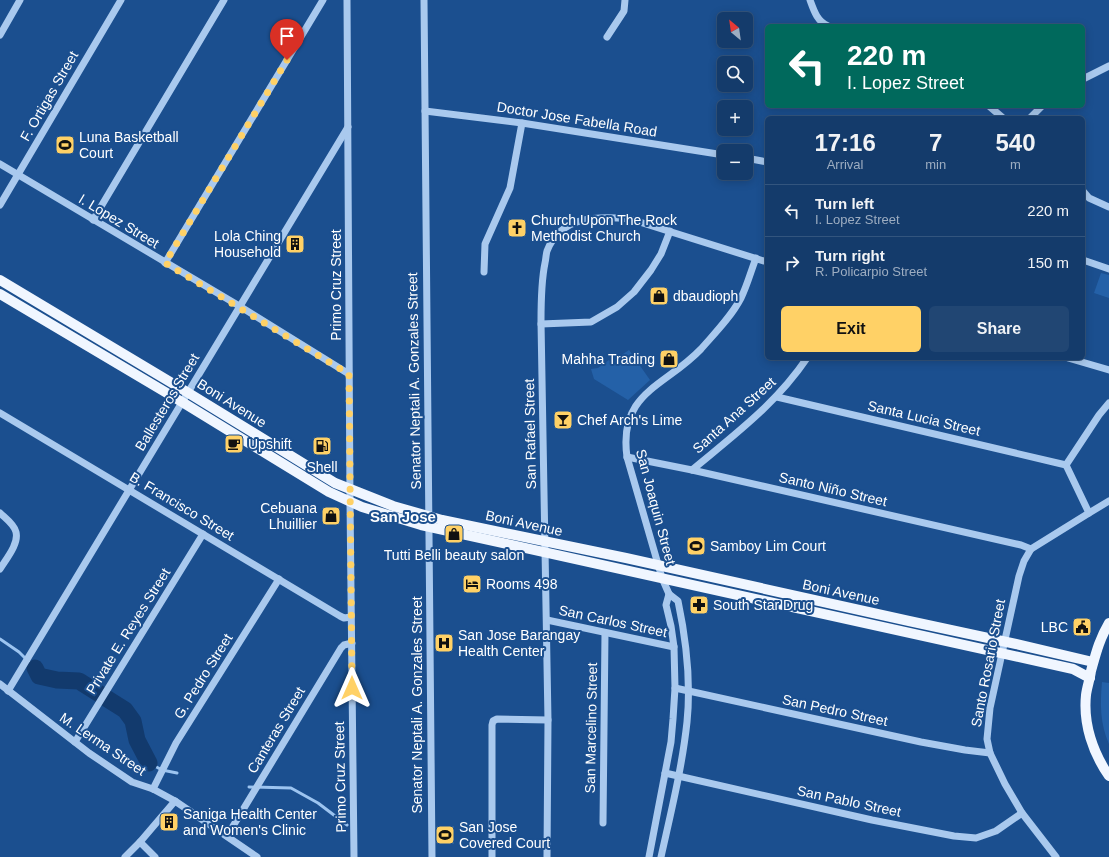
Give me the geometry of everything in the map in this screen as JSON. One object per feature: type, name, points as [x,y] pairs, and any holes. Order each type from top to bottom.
[{"type":"main road","name":"Boni Avenue","points":[[0,280],[335,483],[429,522],[545,553],[1073,669],[1090,678]]},
{"type":"main road","name":"Boni Avenue","points":[[0,294],[182,402],[328,492],[350,502],[390,516],[545,542],[1005,641],[1093,662]]},
{"type":"main road","points":[[1109,623],[1097,648],[1093,662],[1086,694],[1085,712],[1088,730],[1096,753],[1109,776]]},
{"type":"street","points":[[0,35],[20,0]]},
{"type":"street","name":"F. Ortigas Street","points":[[0,205],[121,0]]},
{"type":"street","points":[[93,220],[224,0]]},
{"type":"street","points":[[165,263],[323,0]]},
{"type":"street","name":"Primo Cruz Street","points":[[347,0],[354,856]]},
{"type":"street","name":"Senator Neptali A. Gonzales Street","points":[[424,0],[432,857]]},
{"type":"street","points":[[607,37],[624,11],[625,0]]},
{"type":"street","points":[[810,0],[816,16],[824,24]]},
{"type":"street","points":[[1085,78],[1109,66]]},
{"type":"street","points":[[992,108],[1000,116]]},
{"type":"street","points":[[1032,116],[1040,108]]},
{"type":"street","name":"Doctor Jose Fabella Road","points":[[425,111],[522,123],[717,154]]},
{"type":"street","points":[[484,272],[485,244],[510,188],[522,123]]},
{"type":"street","name":"Ballesteros Street","points":[[8,691],[348,127]]},
{"type":"street","points":[[753,159],[765,162]]},
{"type":"street","name":"I. Lopez Street","points":[[0,164],[240,307],[349,374]]},
{"type":"street","points":[[1085,194],[1089,198],[1109,208]]},
{"type":"street","name":"San Rafael Street","points":[[547,857],[547,620],[541,324],[542,281],[547,251],[556,237],[565,228],[578,220],[597,217],[612,217],[630,219],[765,261]]},
{"type":"street","points":[[541,324],[591,322],[617,307],[634,292],[651,270],[661,254],[670,231]]},
{"type":"street","name":"San Joaquin Street","points":[[661,857],[679,777],[687,721],[688,691],[684,627],[678,601],[669,594],[662,578],[628,458],[626,443],[627,425],[636,405],[651,389],[700,350],[729,316],[741,298],[756,258]]},
{"type":"street","points":[[1085,261],[1109,269]]},
{"type":"street","name":"Santa Ana Street","points":[[692,470],[753,420],[777,397],[797,374],[806,360]]},
{"type":"street","points":[[1075,360],[1109,370]]},
{"type":"street","name":"Santa Lucia Street","points":[[777,397],[1066,465]]},
{"type":"street","points":[[1089,512],[1066,465],[1099,415],[1109,403]]},
{"type":"street","name":"B. Francisco Street","points":[[0,413],[340,616],[344,618],[351,617]]},
{"type":"street","name":"Santo Niño Street","points":[[628,458],[692,470],[1021,544],[1031,549]]},
{"type":"street","points":[[1031,549],[1109,501]]},
{"type":"street","points":[[0,512],[12,525],[16,532],[16,542],[0,569]]},
{"type":"street","name":"Private E. Reyes Street","points":[[75,742],[203,534]]},
{"type":"street","name":"Santo Rosario Street","points":[[1031,549],[1024,561],[1019,576],[987,725],[987,739],[990,753],[1005,784],[1022,813],[1056,857]]},
{"type":"street","name":"G. Pedro Street","points":[[153,789],[176,743],[279,579]]},
{"type":"street","name":"San Joaquin Street","points":[[649,857],[672,735],[675,688],[674,647],[666,605],[669,594]]},
{"type":"street","name":"San Carlos Street","points":[[547,620],[674,647]]},
{"type":"street","name":"San Marcelino Street","points":[[603,823],[605,633]]},
{"type":"street","name":"Canteras Street","points":[[227,836],[341,648],[344,645],[352,643]]},
{"type":"street","name":"M. Lerma Street","points":[[0,684],[75,742],[132,782],[153,789],[175,801],[257,857]]},
{"type":"street","name":"San Pedro Street","points":[[675,688],[921,742],[990,753]]},
{"type":"street","points":[[492,857],[493,720],[548,720]]},
{"type":"street","name":"San Pablo Street","points":[[665,773],[872,820],[954,836],[976,838],[996,831],[1022,813]]},
{"type":"street","points":[[125,857],[175,801]]},
{"type":"street","points":[[140,842],[155,857]]},
{"type":"shaded area","points":[[1101,273],[1109,275],[1109,298],[1094,293]]},
{"type":"shaded area","points":[[629,350],[650,380],[628,400],[594,379],[591,369],[598,368],[609,360],[611,362]]},
{"type":"shaded area","points":[[1102,682],[1109,683],[1109,744],[1101,714]]},
{"type":"shaded area","name":"San Jose Covered Court","points":[[437,826],[454,826],[454,844],[437,843]]},
{"type":"waterway","points":[[0,639],[19,652],[35,668]]},
{"type":"waterway","points":[[35,668],[39,676],[57,680],[79,681],[125,710],[133,721],[137,740],[149,763]]},
{"type":"waterway","points":[[149,763],[162,770],[177,773]]},
{"type":"waterway","points":[[249,787],[291,788],[318,803],[347,825]]},
{"type":"place","name":"Luna Basketball Court","points":[[65,145]]},
{"type":"place","name":"Church Upon The Rock Methodist Church","points":[[517,228]]},
{"type":"place","name":"Lola Ching Household","points":[[295,244]]},
{"type":"place","name":"dbaudioph","points":[[659,296]]},
{"type":"place","name":"Mahha Trading","points":[[669,359]]},
{"type":"place","name":"Chef Arch's Lime","points":[[563,420]]},
{"type":"place","name":"Upshift","points":[[234,444]]},
{"type":"place","name":"Shell","points":[[322,446]]},
{"type":"place","name":"Cebuana Lhuillier","points":[[331,516]]},
{"type":"place","name":"Tutti Belli beauty salon","points":[[454,534]]},
{"type":"place","name":"Samboy Lim Court","points":[[696,546]]},
{"type":"place","name":"Rooms 498","points":[[472,584]]},
{"type":"place","name":"South Star Drug","points":[[699,605]]},
{"type":"place","name":"LBC","points":[[1082,627]]},
{"type":"place","name":"San Jose Barangay Health Center","points":[[444,643]]},
{"type":"place","name":"Saniga Health Center and Women's Clinic","points":[[169,822]]},
{"type":"place","name":"San Jose Covered Court","points":[[445,835]]},
{"type":"district","name":"San Jose","points":[[403,516]]},
{"type":"route","points":[[287,60],[165,263],[349,374],[352,688]]}]
